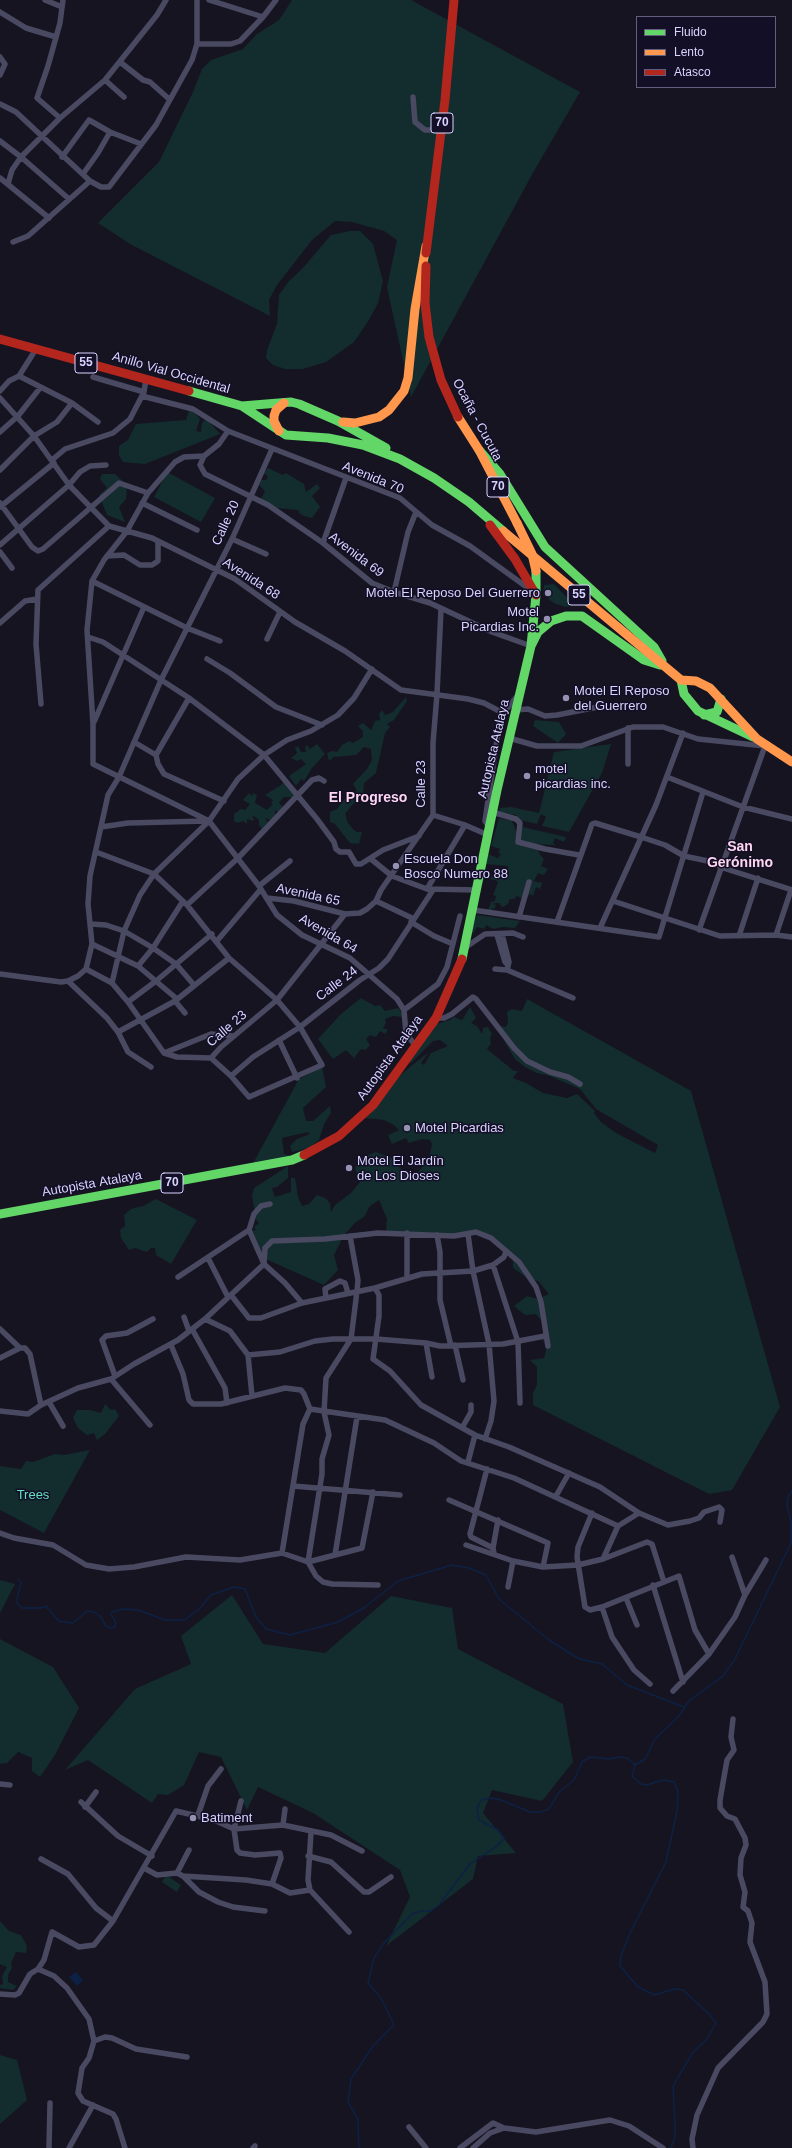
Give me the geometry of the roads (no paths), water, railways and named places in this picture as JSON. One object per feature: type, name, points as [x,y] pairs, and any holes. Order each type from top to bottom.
[{"type":"main road","name":"70","points":[[426,246],[441,130],[454,0]]},
{"type":"main road","points":[[338,421],[355,423],[379,417],[393,406],[404,391],[408,378],[416,309],[426,246]]},
{"type":"main road","name":"Ocaña - Cucuta","points":[[426,246],[425,303],[434,362],[456,413],[479,450],[532,554],[536,571],[536,594],[531,646]]},
{"type":"main road","name":"Anillo Vial Occidental","points":[[0,339],[242,406],[279,432],[291,437],[328,438],[353,442],[400,460],[434,478],[477,510],[681,680],[704,684],[721,699],[757,739],[765,746],[792,762]]},
{"type":"main road","points":[[279,432],[274,421],[274,416],[280,406],[284,403]]},
{"type":"main road","name":"Anillo Vial Occidental","points":[[242,406],[284,403],[299,404],[338,421],[390,450],[400,460]]},
{"type":"main road","points":[[479,450],[500,474],[545,547],[654,647],[665,667]]},
{"type":"main road","points":[[477,510],[515,559],[536,594]]},
{"type":"main road","points":[[531,646],[538,632],[550,621],[566,616],[582,616],[644,660],[665,667]]},
{"type":"main road","name":"Autopista Atalaya","points":[[0,1214],[271,1164],[311,1153],[339,1136],[363,1117],[373,1106],[436,1018],[456,977],[466,947],[492,812],[531,646]]},
{"type":"main road","name":"Anillo Vial Occidental","points":[[681,680],[688,700],[704,715],[757,739]]},
{"type":"main road","points":[[704,715],[717,712],[721,699]]},
{"type":"street","points":[[45,0],[62,7]]},
{"type":"street","points":[[60,118],[37,98],[56,36],[63,0]]},
{"type":"street","points":[[8,184],[12,170],[21,157],[60,118],[105,80],[157,15],[166,0]]},
{"type":"street","points":[[0,104],[16,112],[40,137],[90,181],[101,187],[109,187],[156,125],[169,99],[192,60],[197,44],[197,0]]},
{"type":"street","points":[[209,0],[263,17]]},
{"type":"street","points":[[197,44],[232,44],[240,41],[263,17],[276,0]]},
{"type":"street","points":[[0,12],[26,28],[56,36]]},
{"type":"street","points":[[0,57],[5,64],[0,75]]},
{"type":"street","points":[[120,62],[143,80],[150,82],[169,99]]},
{"type":"street","points":[[105,80],[124,97]]},
{"type":"street","points":[[412,97],[415,122],[425,130],[441,130]]},
{"type":"street","points":[[62,157],[89,120],[110,132],[141,144]]},
{"type":"street","points":[[83,174],[110,132]]},
{"type":"street","points":[[0,141],[21,157],[69,199]]},
{"type":"street","points":[[0,178],[49,218]]},
{"type":"street","points":[[13,242],[28,236],[90,181]]},
{"type":"street","points":[[0,391],[9,381],[18,376],[36,349]]},
{"type":"street","points":[[18,376],[72,404],[98,422]]},
{"type":"street","name":"Avenida 70","points":[[93,376],[143,394],[193,409],[228,431],[400,498],[432,525],[475,550],[536,594]]},
{"type":"street","points":[[146,379],[143,394],[130,419],[113,433],[65,449],[53,462],[1,506],[32,547],[38,551],[43,550],[119,483],[148,493]]},
{"type":"street","points":[[0,432],[18,416],[40,388]]},
{"type":"street","name":"Avenida 68","points":[[0,398],[18,416],[34,436],[69,485],[109,526],[158,541],[235,579],[280,612],[372,669],[401,690],[437,694],[484,703],[501,712]]},
{"type":"street","points":[[0,470],[34,436],[57,422],[72,404]]},
{"type":"street","points":[[209,821],[93,764],[94,724],[88,637],[92,581],[107,556],[127,531],[148,493],[175,462],[184,457],[204,456],[219,444],[228,431]]},
{"type":"street","name":"Calle 20","points":[[86,969],[92,944],[88,904],[90,876],[108,795],[119,777],[161,680],[232,538],[272,449]]},
{"type":"street","name":"Avenida 69","points":[[204,456],[201,470],[204,474],[268,505],[323,543],[372,583],[414,598],[492,632],[531,646]]},
{"type":"street","points":[[0,545],[69,485],[80,472],[90,466],[106,465]]},
{"type":"street","points":[[323,543],[346,478]]},
{"type":"street","points":[[142,503],[197,530]]},
{"type":"street","points":[[394,592],[408,532],[416,512]]},
{"type":"street","points":[[41,704],[36,644],[38,590],[109,526]]},
{"type":"street","points":[[232,538],[266,554]]},
{"type":"street","points":[[107,556],[124,555],[140,565],[152,565],[158,561],[158,541]]},
{"type":"street","points":[[0,552],[12,568]]},
{"type":"street","points":[[92,581],[187,628],[220,641]]},
{"type":"street","points":[[0,623],[25,601],[37,599]]},
{"type":"street","points":[[94,724],[144,607]]},
{"type":"street","name":"Calle 23","points":[[211,1058],[233,1036],[277,1000],[345,914],[360,913],[376,901],[420,836],[432,815],[432,743],[437,694],[441,609]]},
{"type":"street","points":[[267,639],[280,612]]},
{"type":"street","points":[[88,637],[103,642],[189,698],[264,755],[284,777],[324,828],[334,842],[336,849],[340,852],[349,852],[356,864],[361,864],[383,850],[420,836]]},
{"type":"street","points":[[207,659],[230,673],[276,707],[322,725]]},
{"type":"street","points":[[112,983],[124,931],[140,895],[154,874],[209,821],[238,779],[264,755],[287,740],[322,725],[338,716],[354,698],[372,669]]},
{"type":"street","points":[[488,831],[485,820],[501,712],[506,710],[520,692]]},
{"type":"street","points":[[189,698],[156,755],[158,764],[164,774],[224,801]]},
{"type":"street","points":[[515,710],[528,709],[545,716],[557,716],[598,707]]},
{"type":"street","points":[[509,738],[537,746],[581,746],[628,728],[663,728],[711,741],[765,746],[699,930]]},
{"type":"street","points":[[628,728],[628,764]]},
{"type":"street","points":[[600,928],[667,778],[683,733]]},
{"type":"street","points":[[134,742],[156,755]]},
{"type":"street","points":[[138,966],[154,948],[185,903],[238,858],[315,778],[324,780]]},
{"type":"street","points":[[667,778],[743,806],[792,819]]},
{"type":"street","points":[[473,910],[659,937],[703,792]]},
{"type":"street","points":[[492,812],[516,819],[520,823],[518,842],[545,850],[579,855]]},
{"type":"street","points":[[432,815],[488,831]]},
{"type":"street","points":[[101,827],[128,823],[209,821]]},
{"type":"street","name":"Avenida 64","points":[[209,821],[260,888],[277,915],[302,935],[319,945],[350,958],[397,998],[404,1010]]},
{"type":"street","points":[[557,922],[589,828],[595,823],[665,845],[684,856],[721,866],[792,890],[776,935]]},
{"type":"street","name":"Calle 24","points":[[231,1076],[279,1040],[300,1027],[388,959],[466,825]]},
{"type":"street","points":[[0,974],[48,982],[68,981],[86,969],[112,983],[128,1002],[139,1020],[164,1053],[177,1057],[211,1058],[231,1076],[249,1097],[296,1078],[322,1065],[300,1027],[277,1000],[229,958],[216,942],[212,934],[185,903],[154,874],[96,852]]},
{"type":"street","points":[[371,858],[392,876],[430,889],[447,888],[477,890]]},
{"type":"street","points":[[216,942],[260,888],[290,861]]},
{"type":"street","points":[[739,936],[758,878]]},
{"type":"street","points":[[519,917],[529,882]]},
{"type":"street","name":"Avenida 65","points":[[267,898],[294,902],[345,914]]},
{"type":"street","points":[[376,901],[412,920],[434,936],[453,944]]},
{"type":"street","points":[[613,901],[720,936],[776,935],[792,937]]},
{"type":"street","points":[[416,1046],[406,1034],[404,1010],[438,984],[447,967],[460,916]]},
{"type":"street","points":[[91,924],[106,925],[124,931],[154,948],[176,964],[194,985]]},
{"type":"street","points":[[466,947],[486,934],[513,932],[523,937]]},
{"type":"street","points":[[128,1002],[156,982],[212,934]]},
{"type":"street","points":[[499,934],[507,967]]},
{"type":"street","points":[[92,944],[118,955],[138,966],[176,1000],[185,1013]]},
{"type":"street","points":[[118,1032],[176,1000],[229,958]]},
{"type":"street","points":[[495,969],[507,967],[573,998]]},
{"type":"street","points":[[68,981],[106,1018],[118,1032],[128,1052],[151,1067]]},
{"type":"street","points":[[436,1018],[444,1018],[452,1014],[473,997],[514,1048],[527,1061],[550,1072],[568,1077],[580,1084]]},
{"type":"street","points":[[164,1053],[212,1034],[233,1036]]},
{"type":"street","points":[[279,1040],[296,1078]]},
{"type":"street","points":[[178,1277],[249,1230],[254,1214],[261,1206],[270,1204]]},
{"type":"street","points":[[249,1230],[264,1264],[285,1283],[302,1303]]},
{"type":"street","points":[[0,1419],[1,1411],[28,1414],[41,1405],[78,1388],[113,1378],[134,1364],[171,1345],[205,1319],[264,1264],[265,1248],[272,1241],[378,1233],[437,1235],[468,1234],[476,1232],[491,1238],[506,1250],[519,1262],[536,1287],[541,1302],[545,1336],[548,1346]]},
{"type":"street","points":[[407,1233],[407,1278]]},
{"type":"street","points":[[468,1234],[473,1271],[489,1344],[494,1401],[491,1421],[485,1439]]},
{"type":"street","points":[[437,1235],[440,1252],[439,1272],[442,1315],[453,1345],[463,1380]]},
{"type":"street","points":[[350,1236],[358,1280],[357,1291],[350,1339],[326,1378],[324,1412],[328,1435],[322,1459],[322,1474],[318,1488],[308,1562],[316,1576],[323,1582],[332,1584],[378,1584]]},
{"type":"street","points":[[208,1258],[230,1296],[249,1318],[261,1318],[302,1303],[348,1292],[375,1288],[422,1274],[473,1271],[494,1265],[504,1257],[506,1250]]},
{"type":"street","points":[[494,1265],[518,1342],[520,1403]]},
{"type":"street","points":[[326,1298],[325,1289],[340,1280],[345,1283],[348,1292]]},
{"type":"street","points":[[375,1288],[379,1295],[376,1339],[372,1359],[390,1371],[421,1405],[475,1435],[509,1447],[600,1487],[639,1513],[668,1525],[690,1522],[699,1518],[704,1512],[719,1507],[722,1510],[720,1522]]},
{"type":"street","points":[[184,1317],[190,1330],[225,1388],[227,1403]]},
{"type":"street","points":[[150,1425],[113,1378],[102,1340],[106,1336],[127,1333],[153,1319]]},
{"type":"street","points":[[205,1319],[230,1331],[248,1355],[252,1396]]},
{"type":"street","points":[[0,1329],[20,1348]]},
{"type":"street","points":[[248,1355],[280,1352],[315,1341],[376,1339],[426,1343],[440,1346],[518,1342],[545,1336]]},
{"type":"street","points":[[426,1343],[432,1377]]},
{"type":"street","points":[[171,1345],[183,1374],[188,1400],[193,1404],[209,1405],[227,1403],[285,1388],[301,1390],[310,1409]]},
{"type":"street","points":[[0,1358],[20,1348],[25,1348],[30,1354],[41,1405]]},
{"type":"street","points":[[49,1402],[63,1426]]},
{"type":"street","points":[[462,1428],[470,1412],[471,1405]]},
{"type":"street","points":[[310,1409],[385,1420],[434,1443],[461,1460],[556,1496],[618,1526]]},
{"type":"street","points":[[282,1553],[303,1424],[310,1409]]},
{"type":"street","points":[[335,1556],[357,1417]]},
{"type":"street","points":[[468,1462],[475,1435]]},
{"type":"street","points":[[487,1469],[475,1510],[470,1534],[471,1537],[492,1548]]},
{"type":"street","points":[[556,1496],[569,1473]]},
{"type":"street","points":[[293,1486],[400,1494]]},
{"type":"street","points":[[0,1533],[14,1538],[52,1545],[86,1565],[109,1569],[134,1567],[186,1557],[240,1560],[282,1553],[308,1562],[362,1548],[373,1492]]},
{"type":"street","points":[[449,1500],[548,1543],[543,1568]]},
{"type":"street","points":[[592,1513],[578,1547],[578,1565],[585,1607],[590,1610],[602,1607],[626,1598],[653,1585],[679,1576],[695,1630],[709,1654]]},
{"type":"street","points":[[603,1559],[618,1526],[639,1513]]},
{"type":"street","points":[[494,1554],[492,1548],[498,1520]]},
{"type":"street","points":[[466,1545],[513,1561],[543,1568],[578,1565],[603,1559],[647,1542],[652,1544],[664,1582]]},
{"type":"street","points":[[732,1557],[745,1595]]},
{"type":"street","points":[[673,1690],[683,1682],[709,1654],[735,1617],[745,1595],[766,1560]]},
{"type":"street","points":[[508,1587],[513,1561]]},
{"type":"street","points":[[653,1585],[683,1682]]},
{"type":"street","points":[[626,1598],[637,1625]]},
{"type":"street","points":[[602,1607],[612,1637],[634,1670],[650,1684]]},
{"type":"street","points":[[694,2148],[692,2139],[697,2115],[718,2068],[762,2022],[767,2014],[765,1982],[750,1942],[752,1923],[748,1911],[743,1907],[744,1892],[740,1875],[741,1858],[746,1845],[745,1838],[735,1819],[727,1816],[720,1808],[720,1800],[728,1760],[734,1750],[731,1737],[733,1719]]},
{"type":"street","points":[[198,1815],[208,1786],[221,1769]]},
{"type":"street","points":[[0,1784],[10,1785]]},
{"type":"street","points":[[85,1807],[96,1792]]},
{"type":"street","points":[[241,1801],[234,1829],[237,1850],[240,1853],[254,1855],[280,1853],[281,1858],[272,1884]]},
{"type":"street","points":[[81,1802],[118,1836],[152,1856]]},
{"type":"street","points":[[0,1994],[15,1995],[30,1974],[38,1969],[46,1956],[52,1932],[79,1947],[87,1948],[94,1945],[113,1921],[152,1856],[172,1814],[176,1810],[214,1820],[234,1829],[283,1825],[330,1835],[362,1851]]},
{"type":"street","points":[[283,1825],[285,1810]]},
{"type":"street","points":[[311,1832],[308,1856],[308,1880],[310,1890],[349,1932]]},
{"type":"street","points":[[177,1873],[189,1850]]},
{"type":"street","points":[[308,1856],[331,1862],[364,1892],[369,1892],[391,1877]]},
{"type":"street","points":[[41,1859],[68,1874],[96,1908],[113,1921]]},
{"type":"street","points":[[144,1868],[157,1875],[177,1873],[183,1876],[199,1892],[218,1902],[233,1907],[266,1911]]},
{"type":"street","points":[[183,1876],[246,1880],[272,1884],[290,1893],[310,1890]]},
{"type":"street","points":[[296,1891],[308,1880]]},
{"type":"street","points":[[38,1969],[54,1976],[68,1988],[88,2019],[94,2041],[89,2058],[82,2068],[78,2093],[80,2099],[113,2114],[125,2148]]},
{"type":"street","points":[[94,2041],[105,2037],[112,2038],[136,2049],[187,2057]]},
{"type":"street","points":[[49,2148],[50,2103]]},
{"type":"street","points":[[69,2148],[93,2105]]},
{"type":"street","points":[[460,2148],[493,2122],[504,2128],[536,2132],[610,2120],[629,2126],[661,2148]]},
{"type":"street","points":[[409,2127],[426,2148]]},
{"type":"street","points":[[473,2148],[490,2133],[504,2128]]},
{"type":"water","points":[[76,1972],[83,1980],[77,1986],[69,1977]]},
{"type":"waterway","points":[[671,2148],[675,2136],[673,2086],[693,2052],[707,2039],[716,2023],[710,2015],[683,1990],[674,1989],[655,1995],[638,1987],[620,1966],[621,1956],[630,1933],[666,1862],[677,1811],[678,1792],[674,1782],[664,1780],[646,1785],[641,1784],[632,1776],[635,1765],[645,1759],[655,1739],[679,1716],[689,1701],[723,1676],[735,1659],[791,1543],[791,1522],[787,1505],[788,1497],[792,1491]]},
{"type":"waterway","points":[[18,1579],[21,1583],[16,1602],[22,1608],[41,1608],[46,1606],[59,1621],[73,1623],[87,1611],[94,1612],[100,1616],[106,1626],[111,1628],[115,1627],[116,1623],[111,1614],[112,1612],[123,1609],[138,1610],[165,1620],[185,1620],[199,1609],[211,1595],[234,1587],[245,1589],[256,1617],[266,1629],[290,1635],[338,1622],[364,1608],[398,1581],[452,1565],[469,1568],[486,1575],[499,1599],[549,1640],[580,1659],[602,1664],[627,1685],[684,1707]]},
{"type":"waterway","points":[[359,2148],[358,2119],[348,2102],[351,2079],[373,2046],[394,2025],[381,1998],[368,1983],[374,1958],[384,1943],[412,1914],[421,1911],[431,1911],[439,1905],[470,1864],[497,1846],[504,1838],[498,1830],[479,1820],[477,1809],[481,1800],[491,1798],[501,1800],[530,1812],[540,1812],[549,1809],[559,1792],[574,1780],[582,1762],[590,1757],[609,1759],[618,1757],[627,1758],[635,1765]]},
{"type":"place","name":"Motel El Reposo Del Guerrero","points":[[548,593]]},
{"type":"place","name":"Motel Picardias Inc.","points":[[547,619]]},
{"type":"place","name":"Motel El Reposo del Guerrero","points":[[566,698]]},
{"type":"place","name":"motel picardias inc.","points":[[527,776]]},
{"type":"place","name":"Escuela Don Bosco Numero 88","points":[[396,866]]},
{"type":"place","name":"Motel Picardias","points":[[407,1128]]},
{"type":"place","name":"Motel El Jardín de Los Dioses","points":[[349,1168]]},
{"type":"place","name":"Batiment","points":[[193,1818]]},
{"type":"district","name":"El Progreso","points":[[368,798]]},
{"type":"district","name":"San Gerónimo","points":[[740,856]]},
{"type":"park label","name":"Trees","points":[[33,1495]]}]
